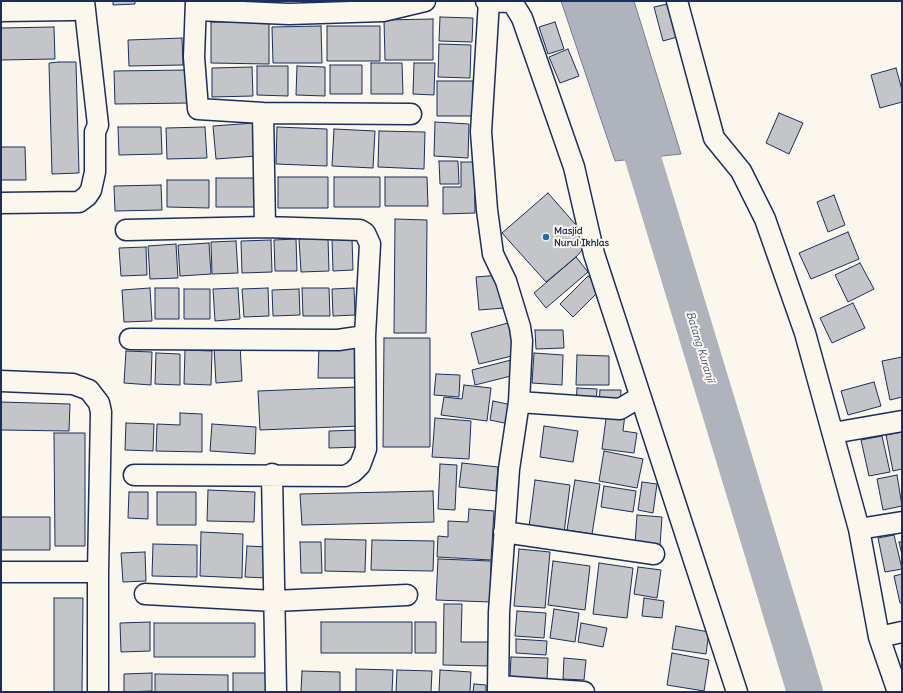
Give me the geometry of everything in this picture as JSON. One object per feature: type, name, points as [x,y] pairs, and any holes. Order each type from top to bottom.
[{"type":"street","points":[[1,11],[73,10],[80,6],[84,1]]},
{"type":"street","points":[[1,203],[79,202],[87,196],[91,190],[95,172],[95,132],[98,125],[84,1]]},
{"type":"street","points":[[411,114],[263,113],[198,109],[194,57],[196,6],[288,14],[382,11],[425,1]]},
{"type":"street","points":[[584,692],[499,689],[499,612],[504,532],[509,469],[519,402],[522,341],[520,328],[506,281],[493,254],[481,132],[487,1],[509,2],[514,5],[522,18],[574,167],[594,254],[733,691]]},
{"type":"street","points":[[677,1],[714,138],[741,172],[765,219],[805,333],[859,528],[879,638],[898,692]]},
{"type":"street","points":[[263,113],[265,227]]},
{"type":"street","points":[[126,230],[265,227],[360,230],[365,233],[370,244],[365,336],[366,449],[360,465],[353,472],[344,476],[272,474],[134,474]]},
{"type":"street","points":[[130,339],[338,340],[365,336]]},
{"type":"street","points":[[1,381],[73,384],[90,390],[99,403],[101,412],[98,572],[98,692]]},
{"type":"street","points":[[519,402],[620,409],[640,398]]},
{"type":"street","points":[[833,433],[902,421]]},
{"type":"street","points":[[272,474],[276,692]]},
{"type":"street","points":[[859,528],[902,522]]},
{"type":"street","points":[[504,532],[654,554]]},
{"type":"street","points":[[1,572],[98,572]]},
{"type":"street","points":[[145,594],[274,601],[407,595]]},
{"type":"street","points":[[879,638],[902,632]]},
{"type":"shaded area","points":[[561,1],[634,1],[681,154],[615,161]]},
{"type":"building","points":[[113,1],[135,1],[135,4],[113,5]]},
{"type":"building","points":[[672,3],[681,36],[663,41],[654,7]]},
{"type":"building","points":[[440,17],[473,18],[472,42],[439,41]]},
{"type":"building","points":[[433,19],[433,60],[385,60],[384,20]]},
{"type":"building","points":[[211,22],[269,22],[269,64],[211,63]]},
{"type":"building","points":[[555,22],[564,49],[548,54],[539,27]]},
{"type":"building","points":[[321,26],[322,63],[273,63],[272,27]]},
{"type":"building","points":[[327,26],[380,26],[380,61],[327,61]]},
{"type":"building","points":[[54,27],[55,59],[1,60],[1,28]]},
{"type":"building","points":[[182,38],[183,65],[129,66],[128,40]]},
{"type":"building","points":[[439,44],[471,45],[470,78],[438,77]]},
{"type":"building","points":[[568,49],[579,76],[560,83],[549,57]]},
{"type":"building","points":[[76,62],[79,173],[52,174],[49,63]]},
{"type":"building","points":[[371,63],[402,63],[403,94],[371,94]]},
{"type":"building","points":[[414,63],[435,63],[434,95],[413,94]]},
{"type":"building","points":[[330,65],[362,65],[362,94],[330,94]]},
{"type":"building","points":[[257,66],[288,66],[288,96],[257,95]]},
{"type":"building","points":[[297,66],[325,67],[325,96],[296,95]]},
{"type":"building","points":[[252,67],[253,96],[212,97],[212,68]]},
{"type":"building","points":[[896,68],[902,90],[902,102],[880,108],[871,75]]},
{"type":"building","points":[[190,70],[190,103],[115,104],[114,71]]},
{"type":"building","points":[[437,81],[473,81],[473,116],[437,116]]},
{"type":"building","points":[[779,113],[803,123],[789,154],[766,143]]},
{"type":"building","points":[[435,122],[469,124],[468,158],[434,156]]},
{"type":"building","points":[[254,123],[257,156],[216,159],[213,126]]},
{"type":"building","points":[[118,127],[161,127],[162,154],[119,155]]},
{"type":"building","points":[[205,127],[207,158],[167,159],[166,128]]},
{"type":"building","points":[[277,127],[327,129],[327,166],[276,164]]},
{"type":"building","points":[[334,129],[375,131],[373,168],[332,166]]},
{"type":"building","points":[[379,131],[425,132],[424,169],[378,167]]},
{"type":"building","points":[[1,147],[25,147],[26,180],[1,180]]},
{"type":"building","points":[[439,161],[458,161],[459,184],[440,184]]},
{"type":"building","points":[[461,162],[474,162],[475,213],[443,214],[443,187],[461,187]]},
{"type":"building","points":[[278,177],[328,177],[328,208],[278,208]]},
{"type":"building","points":[[334,177],[380,177],[380,207],[334,207]]},
{"type":"building","points":[[385,177],[427,177],[428,206],[385,206]]},
{"type":"building","points":[[216,178],[256,178],[257,207],[216,207]]},
{"type":"building","points":[[167,180],[209,180],[209,208],[167,207]]},
{"type":"building","points":[[161,185],[162,210],[115,211],[114,186]]},
{"type":"building","name":"Masjid Nurul Ikhlas","points":[[548,193],[590,241],[576,257],[546,282],[502,233]]},
{"type":"building","points":[[834,195],[845,225],[828,232],[817,202]]},
{"type":"building","points":[[395,219],[427,220],[426,333],[394,333]]},
{"type":"building","points":[[848,232],[859,259],[811,279],[799,253]]},
{"type":"building","points":[[328,238],[329,271],[301,272],[299,239]]},
{"type":"building","points":[[352,238],[353,270],[333,271],[332,239]]},
{"type":"building","points":[[296,239],[297,271],[275,271],[274,240]]},
{"type":"building","points":[[271,240],[272,272],[242,273],[241,241]]},
{"type":"building","points":[[236,241],[238,273],[212,274],[211,242]]},
{"type":"building","points":[[209,243],[211,274],[180,276],[178,245]]},
{"type":"building","points":[[176,244],[178,278],[150,279],[148,246]]},
{"type":"building","points":[[146,247],[147,275],[121,276],[119,248]]},
{"type":"building","points":[[576,257],[588,272],[546,308],[534,293]]},
{"type":"building","points":[[860,263],[874,289],[848,302],[835,275]]},
{"type":"building","points":[[501,275],[504,308],[479,310],[476,277]]},
{"type":"building","points":[[588,276],[601,289],[573,317],[560,304]]},
{"type":"building","points":[[150,288],[152,321],[124,322],[122,290]]},
{"type":"building","points":[[155,288],[179,288],[179,319],[155,319]]},
{"type":"building","points":[[238,288],[240,319],[215,321],[213,289]]},
{"type":"building","points":[[268,288],[269,316],[244,317],[242,289]]},
{"type":"building","points":[[302,288],[329,288],[330,316],[303,316]]},
{"type":"building","points":[[354,288],[355,315],[333,316],[332,289]]},
{"type":"building","points":[[184,289],[210,289],[210,319],[184,319]]},
{"type":"building","points":[[299,289],[300,315],[273,316],[272,290]]},
{"type":"building","points":[[853,303],[865,328],[832,343],[820,318]]},
{"type":"building","points":[[508,323],[516,355],[479,364],[471,333]]},
{"type":"building","points":[[535,330],[563,330],[564,348],[536,349]]},
{"type":"building","points":[[384,338],[430,338],[430,447],[383,447]]},
{"type":"building","points":[[240,345],[242,381],[216,383],[214,347]]},
{"type":"building","points":[[319,345],[358,346],[358,378],[318,378]]},
{"type":"building","points":[[185,350],[212,351],[211,385],[184,384]]},
{"type":"building","points":[[126,351],[152,352],[151,385],[124,383]]},
{"type":"building","points":[[156,353],[180,354],[180,385],[155,384]]},
{"type":"building","points":[[534,353],[563,355],[562,385],[532,383]]},
{"type":"building","points":[[577,355],[609,356],[609,385],[576,385]]},
{"type":"building","points":[[902,357],[902,397],[890,400],[882,361]]},
{"type":"building","points":[[515,359],[519,374],[475,385],[472,370]]},
{"type":"building","points":[[436,374],[460,375],[459,397],[434,395]]},
{"type":"building","points":[[874,382],[881,406],[848,415],[841,391]]},
{"type":"building","points":[[464,385],[491,388],[487,421],[441,415],[444,397],[462,399]]},
{"type":"building","points":[[358,387],[360,426],[260,430],[258,391]]},
{"type":"building","points":[[577,388],[597,389],[596,404],[576,404]]},
{"type":"building","points":[[600,390],[621,390],[620,405],[599,404]]},
{"type":"building","points":[[493,401],[512,405],[509,424],[490,420]]},
{"type":"building","points":[[1,402],[70,404],[69,431],[1,430]]},
{"type":"building","points":[[607,411],[625,414],[623,431],[637,433],[634,453],[602,449]]},
{"type":"building","points":[[180,413],[202,414],[202,452],[156,451],[157,424],[180,425]]},
{"type":"building","points":[[435,418],[471,421],[469,459],[432,457]]},
{"type":"building","points":[[126,423],[154,424],[153,451],[125,450]]},
{"type":"building","points":[[212,424],[256,427],[255,454],[210,451]]},
{"type":"building","points":[[544,426],[578,431],[573,462],[540,457]]},
{"type":"building","points":[[359,430],[360,447],[329,448],[329,431]]},
{"type":"building","points":[[902,432],[902,469],[893,471],[886,435]]},
{"type":"building","points":[[54,433],[85,433],[85,546],[55,546]]},
{"type":"building","points":[[882,436],[890,472],[869,476],[861,440]]},
{"type":"building","points":[[604,451],[643,459],[637,488],[599,481]]},
{"type":"building","points":[[462,463],[498,467],[496,491],[459,487]]},
{"type":"building","points":[[440,464],[457,465],[455,510],[438,509]]},
{"type":"building","points":[[897,475],[902,506],[883,510],[877,479]]},
{"type":"building","points":[[535,480],[570,485],[564,533],[529,527]]},
{"type":"building","points":[[575,480],[600,484],[592,534],[567,530]]},
{"type":"building","points":[[642,482],[657,484],[653,513],[638,510]]},
{"type":"building","points":[[604,486],[636,491],[633,512],[601,507]]},
{"type":"building","points":[[208,490],[255,492],[254,522],[207,521]]},
{"type":"building","points":[[433,491],[434,522],[302,525],[300,494]]},
{"type":"building","points":[[129,492],[148,492],[148,519],[128,518]]},
{"type":"building","points":[[157,492],[196,492],[196,525],[157,525]]},
{"type":"building","points":[[469,509],[494,511],[491,560],[437,557],[438,536],[448,537],[448,521],[468,522]]},
{"type":"building","points":[[637,515],[662,517],[660,546],[635,544]]},
{"type":"building","points":[[1,517],[50,517],[50,550],[1,550]]},
{"type":"building","points":[[201,532],[243,534],[242,578],[200,576]]},
{"type":"building","points":[[894,535],[902,569],[885,572],[878,538]]},
{"type":"building","points":[[325,539],[366,540],[365,572],[325,571]]},
{"type":"building","points":[[372,540],[434,541],[433,571],[371,570]]},
{"type":"building","points":[[300,542],[321,542],[322,573],[301,573]]},
{"type":"building","points":[[899,542],[902,542],[902,555]]},
{"type":"building","points":[[153,544],[197,545],[197,577],[152,576]]},
{"type":"building","points":[[247,546],[267,547],[266,578],[245,577]]},
{"type":"building","points":[[519,549],[550,552],[545,608],[514,606]]},
{"type":"building","points":[[145,552],[146,581],[123,582],[121,553]]},
{"type":"building","points":[[438,559],[491,561],[490,602],[436,600]]},
{"type":"building","points":[[553,561],[590,566],[585,610],[548,605]]},
{"type":"building","points":[[599,563],[633,568],[627,618],[593,614]]},
{"type":"building","points":[[638,567],[661,570],[657,598],[634,594]]},
{"type":"building","points":[[902,574],[902,603],[900,603],[894,576]]},
{"type":"building","points":[[54,598],[83,598],[82,692],[54,692]]},
{"type":"building","points":[[644,598],[664,601],[662,618],[642,616]]},
{"type":"building","points":[[444,604],[462,604],[461,642],[491,642],[490,666],[443,665]]},
{"type":"building","points":[[554,609],[579,613],[575,642],[550,638]]},
{"type":"building","points":[[517,611],[546,613],[544,638],[515,636]]},
{"type":"building","points":[[150,622],[150,651],[121,652],[120,623]]},
{"type":"building","points":[[321,622],[412,622],[412,653],[321,653]]},
{"type":"building","points":[[415,622],[436,622],[436,653],[415,653]]},
{"type":"building","points":[[154,623],[255,623],[255,657],[154,657]]},
{"type":"building","points":[[581,623],[607,628],[603,647],[578,642]]},
{"type":"building","points":[[676,626],[709,632],[706,654],[672,649]]},
{"type":"building","points":[[516,639],[547,641],[546,655],[516,653]]},
{"type":"building","points":[[672,653],[709,660],[704,691],[667,685]]},
{"type":"building","points":[[511,657],[548,658],[547,680],[510,678]]},
{"type":"building","points":[[564,658],[586,660],[584,680],[563,679]]},
{"type":"building","points":[[356,669],[393,670],[392,692],[356,692]]},
{"type":"building","points":[[397,670],[432,671],[431,692],[396,692]]},
{"type":"building","points":[[440,670],[471,672],[470,692],[439,692]]},
{"type":"building","points":[[302,671],[340,672],[340,692],[301,692]]},
{"type":"building","points":[[152,673],[152,691],[124,692],[124,674]]},
{"type":"building","points":[[233,673],[267,673],[267,692],[233,692]]},
{"type":"building","points":[[155,674],[228,675],[228,692],[155,692]]},
{"type":"building","points":[[474,684],[486,685],[486,692],[473,692]]},
{"type":"waterway","name":"Batang Kuranji","points":[[629,112],[805,692]]},
{"type":"place","name":"Masjid Nurul Ikhlas","points":[[546,237]]}]
